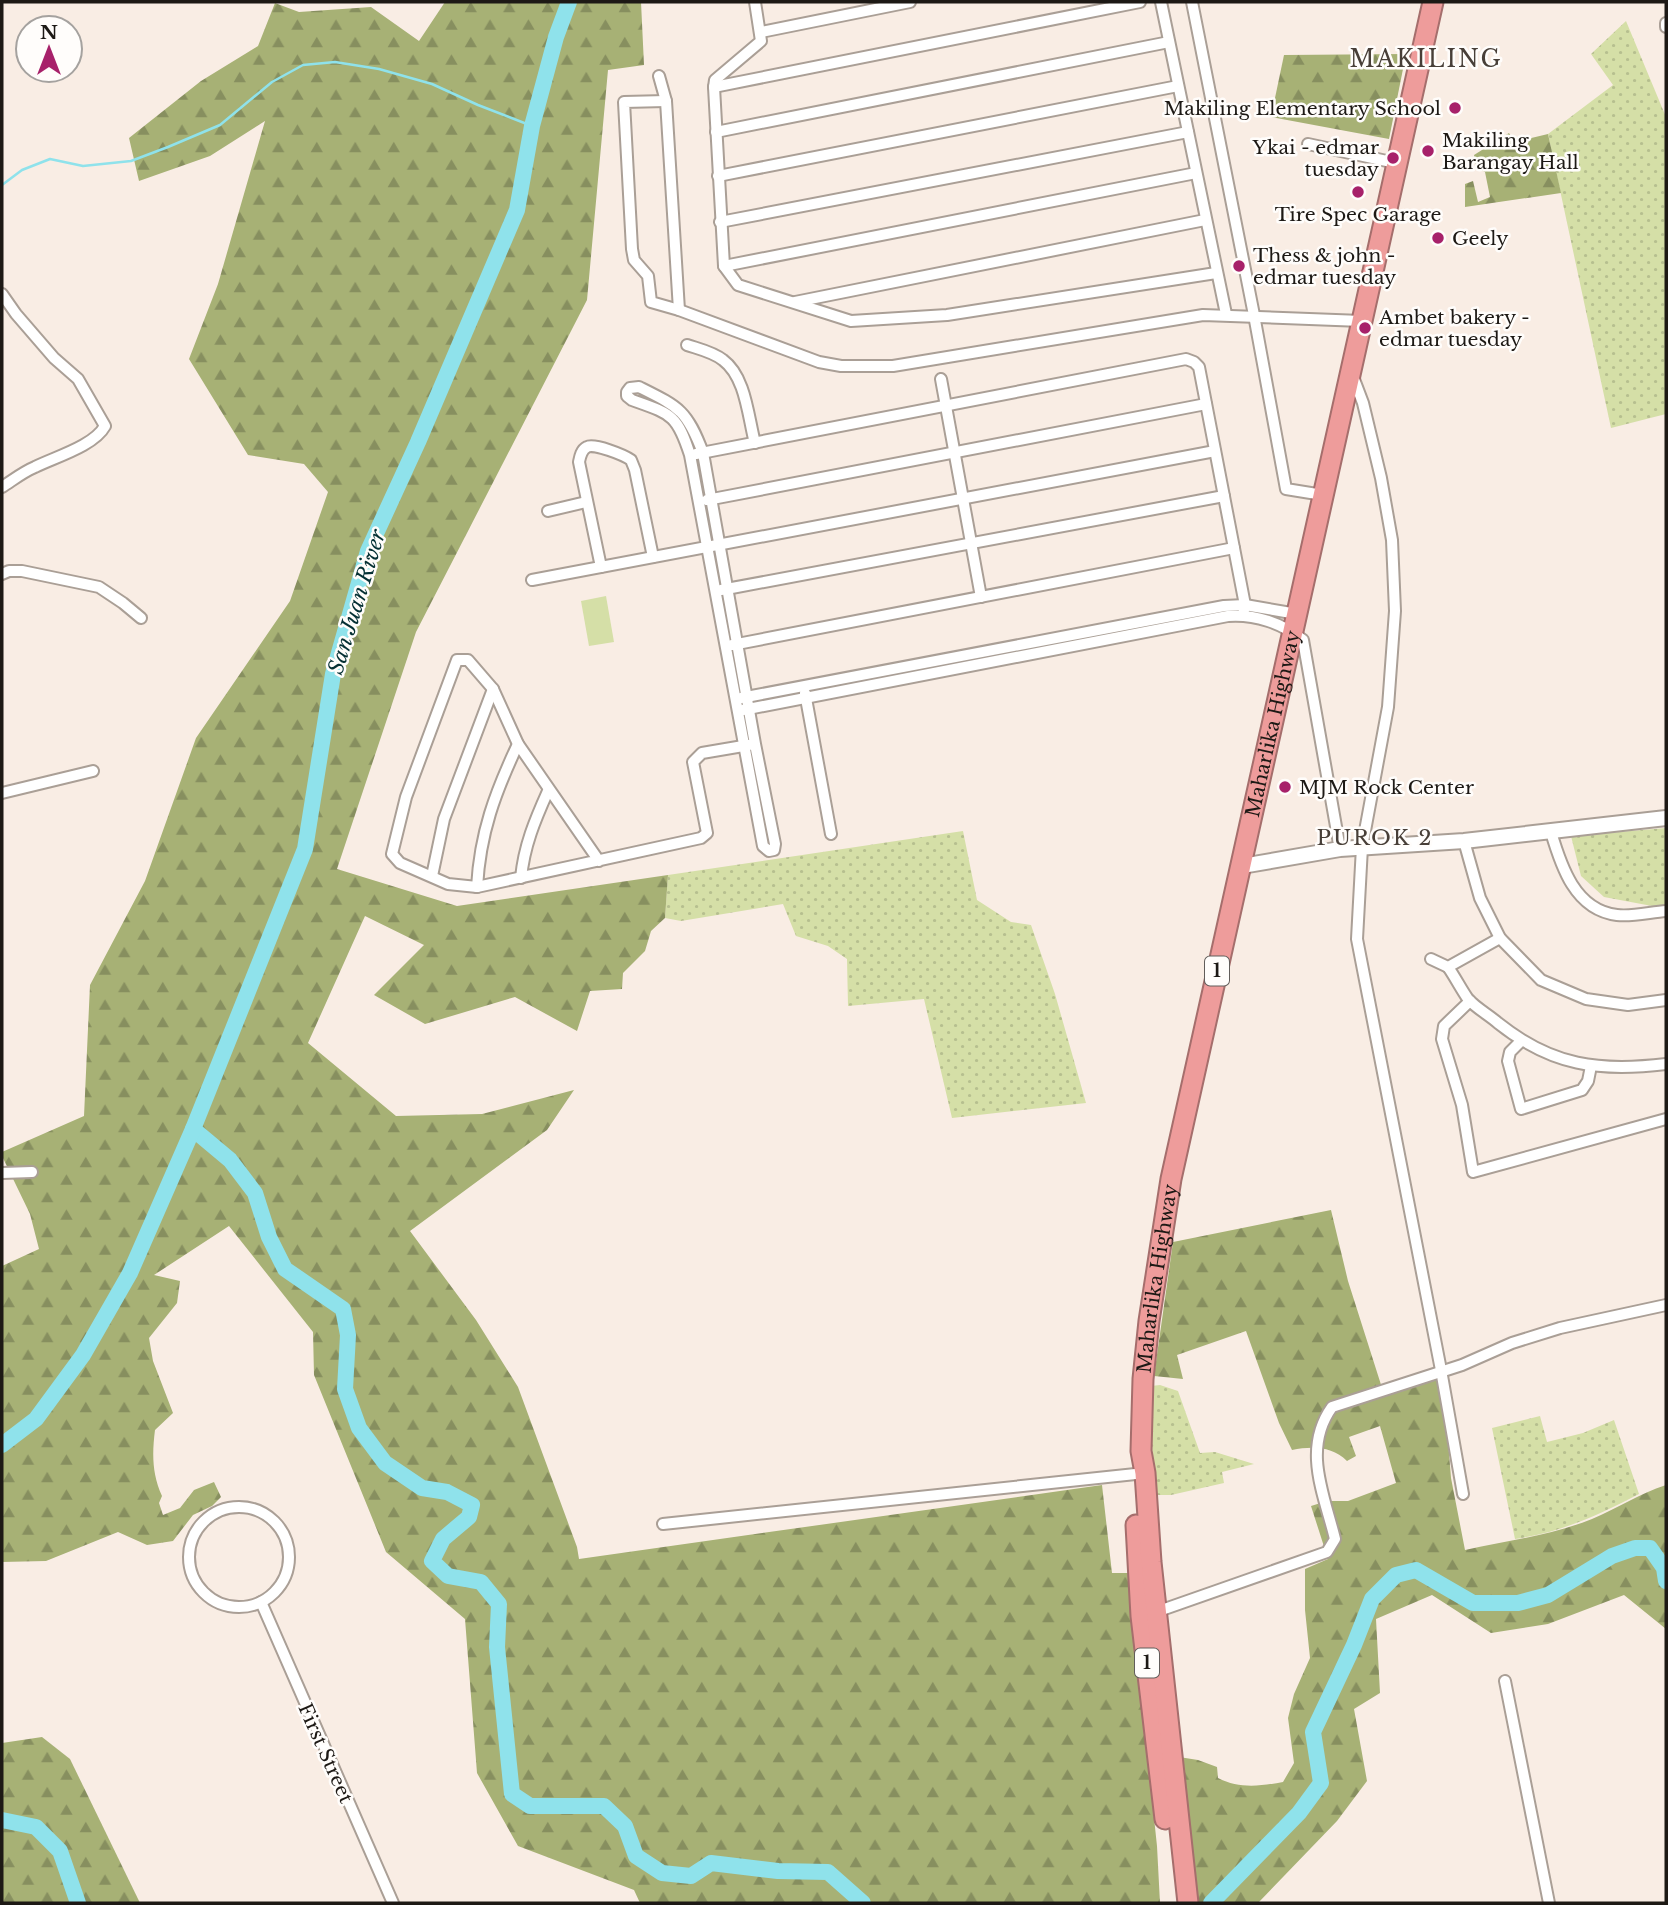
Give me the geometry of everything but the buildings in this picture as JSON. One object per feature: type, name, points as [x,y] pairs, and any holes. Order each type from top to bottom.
[{"type":"highway","name":"Maharlika Highway","points":[[1188,1903],[1178,1874],[1140,1603],[1137,1562],[1144,1363],[1158,1248],[1171,1179],[1433,2]]},
{"type":"highway","name":"Maharlika Highway","points":[[1140,1472],[1156,1612],[1178,1874],[1174,1903]]},
{"type":"street","points":[[755,2],[761,41],[715,80],[714,86],[724,265],[738,285],[852,321],[961,313],[1216,274]]},
{"type":"street","points":[[761,32],[910,2]]},
{"type":"street","points":[[714,86],[1140,2]]},
{"type":"street","points":[[1161,2],[1226,314]]},
{"type":"street","points":[[1192,2],[1286,489],[1323,495]]},
{"type":"street","points":[[716,132],[1169,41]]},
{"type":"street","points":[[659,76],[666,101],[680,310]]},
{"type":"street","points":[[718,176],[1178,86]]},
{"type":"street","points":[[666,101],[624,102],[632,249],[634,260],[648,276],[651,302],[680,310],[819,362],[841,366],[893,366],[1203,314],[1362,321]]},
{"type":"street","points":[[720,222],[1188,132]]},
{"type":"street","points":[[1308,144],[1396,163]]},
{"type":"street","points":[[724,265],[1196,173]]},
{"type":"street","points":[[793,303],[1205,220]]},
{"type":"street","points":[[2,293],[16,314],[54,358],[78,379],[105,426],[101,434],[92,440],[31,468],[2,487]]},
{"type":"street","points":[[687,345],[711,352],[726,361],[739,381],[755,443]]},
{"type":"street","points":[[690,455],[1186,359],[1199,367],[1244,610]]},
{"type":"street","points":[[1351,372],[1366,414],[1383,491],[1392,540],[1395,611],[1388,707],[1362,847],[1357,939],[1463,1494]]},
{"type":"street","points":[[941,379],[981,597]]},
{"type":"street","points":[[732,645],[715,591],[690,455],[682,429],[669,413],[627,396],[631,388],[639,387],[676,405],[692,423],[703,453],[727,589],[732,645],[763,846],[769,852],[774,850],[775,844],[749,745]]},
{"type":"street","points":[[699,501],[1206,404]]},
{"type":"street","points":[[601,567],[579,462],[581,453],[587,447],[595,446],[627,457],[635,470],[653,557]]},
{"type":"street","points":[[532,580],[1215,451]]},
{"type":"street","points":[[715,591],[1224,496]]},
{"type":"street","points":[[548,511],[586,502]]},
{"type":"street","points":[[732,645],[1234,548]]},
{"type":"street","points":[[2,574],[22,571],[99,587],[141,618]]},
{"type":"street","points":[[742,704],[1224,606],[1295,623]]},
{"type":"street","points":[[1244,610],[1267,621],[1295,623]]},
{"type":"street","points":[[1295,623],[1303,640],[1340,849]]},
{"type":"street","points":[[599,861],[518,744],[493,689],[468,660],[457,660],[406,797],[392,854],[401,863],[448,884],[477,887],[522,878],[599,861],[701,838],[706,833],[694,762],[702,753],[749,745]]},
{"type":"street","points":[[432,876],[444,819],[493,689]]},
{"type":"street","points":[[805,692],[831,834]]},
{"type":"street","points":[[477,887],[479,858],[487,818],[518,744]]},
{"type":"street","points":[[2,793],[93,771]]},
{"type":"street","points":[[522,878],[523,855],[532,826],[548,791]]},
{"type":"street","points":[[1242,866],[1340,849],[1464,841],[1666,818]]},
{"type":"street","points":[[1550,832],[1561,867],[1586,904],[1617,915],[1666,911]]},
{"type":"street","points":[[1464,841],[1480,898],[1500,938],[1541,980],[1586,999],[1628,1005],[1666,1000]]},
{"type":"street","points":[[1448,967],[1500,938]]},
{"type":"street","points":[[1431,959],[1448,967],[1470,1001],[1521,1041],[1550,1054],[1591,1066],[1626,1069],[1666,1064]]},
{"type":"street","points":[[1470,1001],[1444,1026],[1442,1039],[1462,1105],[1473,1172],[1666,1119]]},
{"type":"street","points":[[1521,1041],[1510,1052],[1508,1061],[1521,1110],[1582,1090],[1588,1080],[1591,1066]]},
{"type":"street","points":[[2,1172],[32,1172]]},
{"type":"street","points":[[1156,1612],[1327,1552],[1335,1539],[1315,1456],[1321,1422],[1332,1407],[1462,1365],[1483,1353],[1560,1328],[1666,1305]]},
{"type":"street","points":[[663,1524],[1140,1472]]},
{"type":"street","points":[[233,1507],[251,1508],[268,1516],[281,1528],[288,1544],[290,1562],[281,1586],[261,1602],[241,1607],[220,1604],[203,1592],[192,1574],[189,1553],[196,1531],[212,1515],[233,1507]]},
{"type":"street","name":"First Street","points":[[261,1602],[393,1903]]},
{"type":"street","points":[[1505,1682],[1549,1903]]},
{"type":"green space","points":[[445,2],[641,2],[644,65],[608,70],[587,300],[416,632],[337,869],[457,906],[668,875],[665,918],[651,931],[645,951],[623,973],[622,989],[590,991],[577,1031],[515,997],[425,1024],[374,995],[424,945],[365,916],[308,1043],[396,1116],[482,1114],[574,1090],[547,1130],[410,1231],[476,1320],[518,1387],[577,1547],[579,1559],[1102,1485],[1112,1573],[1128,1573],[1157,1846],[1160,1903],[640,1903],[634,1890],[518,1846],[477,1773],[465,1619],[386,1552],[314,1375],[313,1332],[229,1226],[154,1275],[180,1281],[177,1303],[149,1338],[153,1361],[173,1413],[155,1430],[154,1439],[154,1464],[162,1496],[159,1503],[163,1515],[180,1508],[194,1490],[214,1482],[221,1497],[212,1506],[193,1515],[173,1541],[147,1545],[118,1532],[46,1561],[2,1562],[2,1266],[39,1249],[30,1214],[2,1152],[84,1116],[90,985],[145,881],[196,738],[290,601],[328,492],[304,464],[248,455],[189,359],[218,284],[265,121],[210,156],[139,181],[129,138],[201,81],[258,46],[275,3],[299,12],[371,7],[419,41]]},
{"type":"green space","points":[[1626,21],[1666,117],[1666,414],[1611,428],[1548,134],[1613,85],[1591,54]]},
{"type":"green space","points":[[1406,54],[1389,139],[1271,117],[1284,55]]},
{"type":"green space","points":[[1509,133],[1514,142],[1548,134],[1561,193],[1465,207],[1465,184],[1473,181],[1478,202],[1490,197],[1485,172],[1476,167],[1474,155]]},
{"type":"green space","points":[[606,596],[614,642],[589,646],[581,601]]},
{"type":"green space","points":[[1666,828],[1666,905],[1652,906],[1604,897],[1581,876],[1571,836]]},
{"type":"green space","points":[[963,831],[977,900],[1011,922],[1031,925],[1055,994],[1086,1103],[952,1118],[924,999],[848,1006],[847,959],[828,946],[796,936],[783,904],[681,921],[665,918],[668,875]]},
{"type":"green space","points":[[1331,1210],[1348,1281],[1383,1391],[1437,1374],[1446,1415],[1451,1478],[1465,1550],[1577,1525],[1666,1485],[1666,1629],[1624,1595],[1548,1624],[1491,1633],[1432,1595],[1376,1619],[1380,1693],[1354,1709],[1367,1781],[1337,1821],[1258,1903],[1194,1903],[1191,1841],[1179,1757],[1217,1767],[1218,1778],[1234,1784],[1283,1782],[1294,1763],[1288,1718],[1294,1694],[1310,1658],[1305,1610],[1305,1569],[1328,1559],[1311,1506],[1327,1501],[1348,1501],[1396,1483],[1380,1426],[1349,1437],[1356,1456],[1347,1461],[1335,1452],[1321,1448],[1292,1450],[1279,1423],[1246,1331],[1177,1355],[1183,1379],[1154,1376],[1173,1242]]},
{"type":"green space","points":[[1160,1385],[1178,1391],[1200,1453],[1215,1452],[1254,1464],[1222,1472],[1224,1483],[1171,1495],[1153,1495],[1151,1386]]},
{"type":"green space","points":[[1540,1416],[1547,1442],[1583,1433],[1614,1420],[1639,1494],[1578,1522],[1515,1539],[1492,1428]]},
{"type":"green space","points":[[42,1737],[70,1759],[140,1903],[2,1903],[2,1743]]},
{"type":"waterway","name":"San Juan River","points":[[2,1445],[36,1419],[83,1355],[130,1273],[193,1129],[305,849],[333,674],[368,551],[418,442],[517,210],[532,126],[556,37],[569,2]]},
{"type":"waterway","points":[[2,185],[22,170],[50,159],[83,166],[131,161],[168,147],[220,125],[272,82],[303,65],[335,62],[379,69],[432,84],[532,126]]},
{"type":"waterway","points":[[193,1129],[230,1160],[255,1193],[269,1237],[285,1269],[343,1309],[348,1335],[345,1389],[359,1428],[385,1463],[422,1488],[447,1492],[472,1505],[469,1517],[443,1539],[432,1561],[448,1576],[481,1582],[499,1604],[497,1647],[512,1794],[530,1806],[604,1806],[625,1826],[636,1856],[662,1873],[691,1876],[711,1863],[778,1871],[828,1872],[863,1903]]},
{"type":"waterway","points":[[1211,1903],[1299,1813],[1321,1783],[1313,1732],[1354,1645],[1372,1599],[1396,1575],[1416,1570],[1473,1603],[1518,1603],[1548,1595],[1612,1556],[1635,1548],[1650,1548],[1664,1568],[1666,1581]]},
{"type":"waterway","name":"San Juan River","points":[[2,1820],[36,1827],[60,1851],[78,1903]]},
{"type":"place","name":"Makiling Elementary School","points":[[1455,108]]},
{"type":"place","name":"Makiling Barangay Hall","points":[[1428,151]]},
{"type":"place","name":"Ykai - edmar tuesday","points":[[1393,158]]},
{"type":"place","name":"Tire Spec Garage","points":[[1358,192]]},
{"type":"place","name":"Geely","points":[[1438,238]]},
{"type":"place","name":"Thess & john - edmar tuesday","points":[[1239,266]]},
{"type":"place","name":"Ambet bakery - edmar tuesday","points":[[1365,328]]},
{"type":"place","name":"MJM Rock Center","points":[[1285,787]]},
{"type":"district","name":"MAKILING","points":[[1426,59]]},
{"type":"district","name":"PUROK 2","points":[[1375,838]]}]
